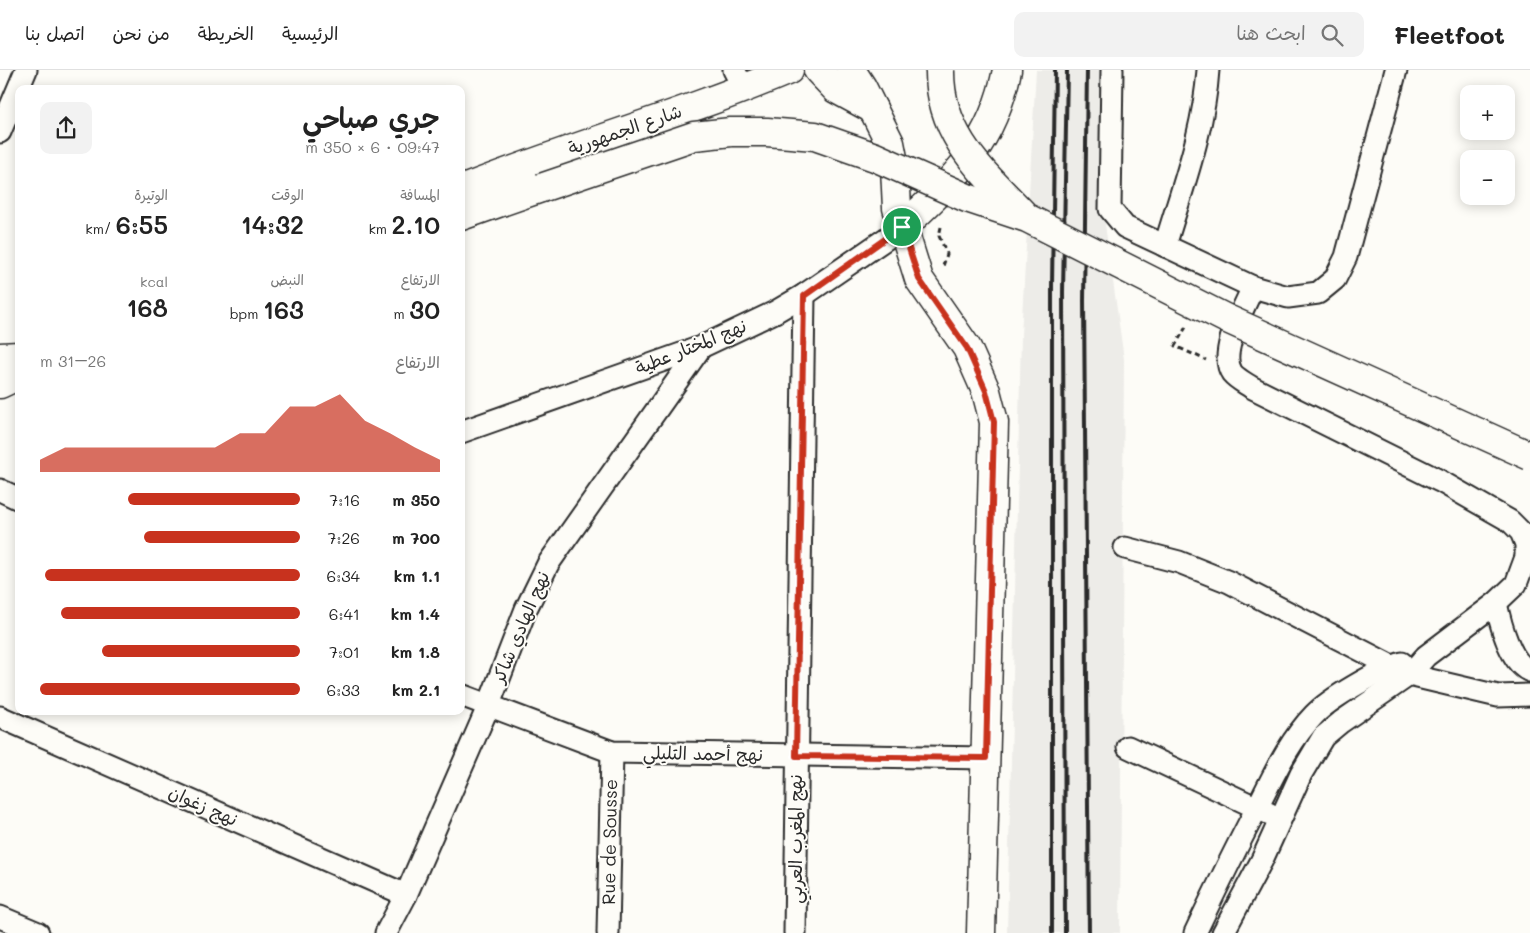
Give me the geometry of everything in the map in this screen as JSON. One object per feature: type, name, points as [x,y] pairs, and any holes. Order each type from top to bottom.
[{"type":"main road","name":"شارع الجمهورية","points":[[465,188],[739,80],[789,70]]},
{"type":"main road","points":[[818,70],[836,90],[873,109]]},
{"type":"main road","points":[[851,70],[890,143],[902,227],[919,279],[967,348],[986,391],[994,422],[981,933]]},
{"type":"main road","points":[[940,70],[942,104],[966,152],[1027,218]]},
{"type":"main road","points":[[902,227],[958,174],[978,147],[995,111],[1007,70]]},
{"type":"main road","points":[[465,215],[694,136],[731,132],[767,132],[815,136],[875,157],[967,198],[1027,218],[1225,318],[1530,456]]},
{"type":"main road","points":[[0,357],[15,356]]},
{"type":"main road","points":[[0,384],[15,377]]},
{"type":"street","points":[[20,85],[26,70]]},
{"type":"street","points":[[1112,70],[1110,209],[1125,227],[1253,287],[1288,297],[1318,293],[1335,279],[1346,258],[1396,70]]},
{"type":"street","points":[[1165,246],[1198,134],[1206,99],[1208,70]]},
{"type":"street","points":[[0,132],[15,96]]},
{"type":"street","name":"نهج المختار عطية","points":[[465,431],[701,347],[804,296],[902,227]]},
{"type":"street","points":[[1223,933],[1262,860],[1312,753],[1323,737],[1401,670],[1426,656],[1496,603],[1516,584],[1526,558],[1526,544],[1522,532],[1510,521],[1440,481],[1251,387],[1231,372],[1228,362],[1228,346],[1253,287]]},
{"type":"street","name":"نهج المغرب العربي","points":[[795,933],[796,756],[804,296]]},
{"type":"street","name":"نهج الهادي شاكر","points":[[386,933],[406,895],[488,707],[526,609],[548,564],[701,347]]},
{"type":"street","points":[[0,490],[15,497]]},
{"type":"street","points":[[1125,548],[1179,562],[1229,582],[1401,670],[1498,696],[1530,695]]},
{"type":"street","points":[[1496,603],[1501,628],[1513,654],[1525,670],[1530,672]]},
{"type":"street","points":[[1195,933],[1280,762],[1298,733],[1315,713],[1368,678],[1401,670]]},
{"type":"street","name":"نهج أحمد التليلي","points":[[465,697],[612,752],[986,758]]},
{"type":"street","name":"نهج زغوان","points":[[0,717],[406,895]]},
{"type":"street","points":[[1128,747],[1280,818]]},
{"type":"street","name":"Rue de Sousse","points":[[608,933],[612,752]]},
{"type":"street","points":[[0,917],[38,933]]},
{"type":"path","points":[[919,279],[939,278],[947,254],[939,236],[943,222]]},
{"type":"path","points":[[1187,323],[1186,330],[1175,346],[1231,372]]},
{"type":"shaded area","points":[[1036,70],[1104,70],[1102,203],[1124,359],[1120,933],[1007,933],[1021,335]]},
{"type":"railway","points":[[1052,933],[1052,285],[1055,70]]},
{"type":"railway","points":[[1065,933],[1063,292],[1067,70]]},
{"type":"railway","points":[[1087,70],[1084,301],[1089,933]]},
{"type":"route","points":[[902,227],[919,279],[967,348],[986,391],[994,422],[986,758],[796,756],[804,296],[902,227]]}]
